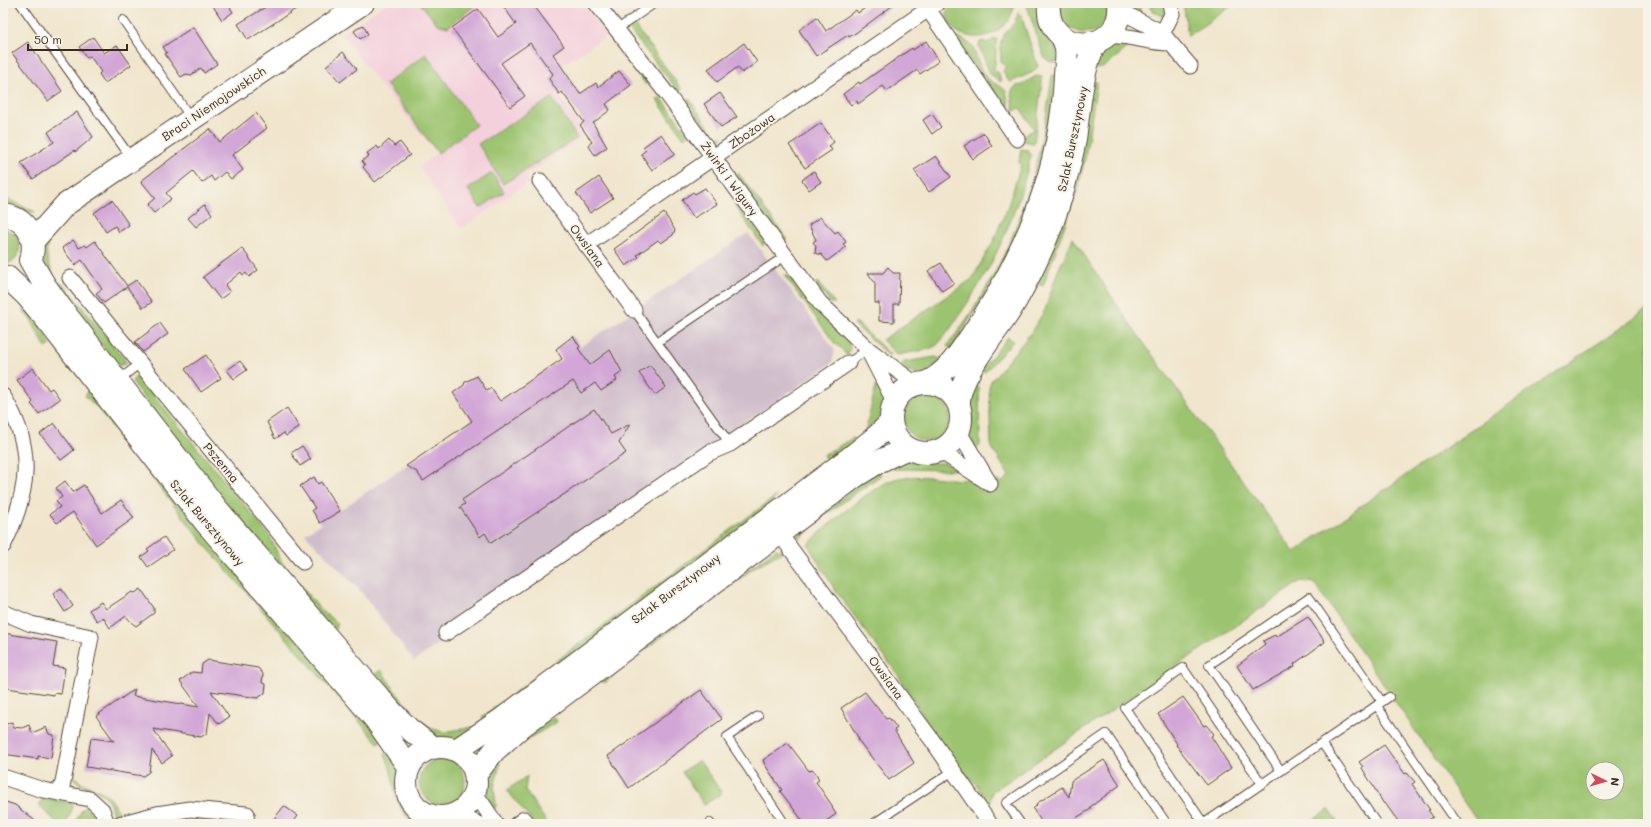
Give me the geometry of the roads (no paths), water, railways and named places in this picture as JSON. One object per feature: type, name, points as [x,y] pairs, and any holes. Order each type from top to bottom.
[{"type":"main road","name":"Braci Niemojowskich","points":[[5,277],[21,272],[31,251],[65,205],[363,3]]},
{"type":"main road","name":"Szlak Bursztynowy","points":[[920,383],[942,372],[965,346],[1006,283],[1025,244],[1041,200],[1057,141],[1065,81],[1066,45],[1051,21],[1049,3]]},
{"type":"main road","name":"Szlak Bursztynowy","points":[[959,404],[963,386],[976,362],[1021,292],[1044,244],[1064,187],[1074,144],[1091,52],[1118,20],[1120,3]]},
{"type":"main road","points":[[1061,36],[1078,44],[1102,39]]},
{"type":"main road","name":"Braci Niemojowskich","points":[[12,218],[65,205]]},
{"type":"main road","name":"Szlak Bursztynowy","points":[[12,218],[26,227],[31,251],[47,289],[195,481],[390,710],[409,729],[433,748]]},
{"type":"main road","name":"Szlak Bursztynowy","points":[[5,277],[27,296],[46,318],[205,522],[375,719],[409,768]]},
{"type":"main road","points":[[920,383],[941,386],[949,390],[959,404],[962,423],[959,432],[948,446],[940,451],[923,454],[908,448],[896,437],[893,412],[903,391],[920,383]]},
{"type":"main road","name":"Szlak Bursztynowy","points":[[456,750],[502,719],[852,456],[878,435],[893,412]]},
{"type":"main road","name":"Szlak Bursztynowy","points":[[476,784],[494,751],[521,727],[868,467],[908,448]]},
{"type":"main road","points":[[448,747],[456,750],[469,760],[476,784],[465,809],[449,817],[436,817],[424,813],[417,808],[408,793],[406,785],[409,768],[419,755],[433,748],[448,747]]},
{"type":"street","name":"Żwirki i Wigury","points":[[596,3],[667,94],[784,256],[820,303],[868,349],[920,383]]},
{"type":"street","points":[[1120,3],[1130,16],[1163,40],[1190,66]]},
{"type":"street","points":[[1163,40],[1172,14],[1170,3]]},
{"type":"street","points":[[927,10],[1017,140]]},
{"type":"street","name":"Zbożowa","points":[[586,245],[927,10]]},
{"type":"street","points":[[1102,39],[1123,36],[1163,40]]},
{"type":"street","name":"Owsiana","points":[[540,181],[634,310]]},
{"type":"street","name":"Pszenna","points":[[70,278],[303,562]]},
{"type":"street","name":"Żwirki i Wigury","points":[[868,349],[893,412]]},
{"type":"street","points":[[446,633],[709,453],[730,444],[848,363]]},
{"type":"street","points":[[3,396],[19,426],[26,459],[23,495],[19,511],[3,546]]},
{"type":"street","points":[[940,451],[990,484],[959,432]]},
{"type":"street","name":"Owsiana","points":[[779,534],[953,771],[990,824]]},
{"type":"street","points":[[3,612],[31,624],[91,637],[62,792]]},
{"type":"street","points":[[3,777],[43,790],[62,792],[90,799],[102,810],[107,824]]},
{"type":"street","points":[[476,784],[496,824]]},
{"type":"street","points":[[119,824],[156,814],[190,809],[247,814]]},
{"type":"street","points":[[457,814],[478,824]]},
{"type":"street","points":[[517,824],[524,819],[528,824]]},
{"type":"lane","points":[[20,3],[132,160]]},
{"type":"lane","points":[[616,30],[655,3]]},
{"type":"lane","points":[[123,20],[192,119]]},
{"type":"lane","points":[[657,342],[784,256]]},
{"type":"lane","points":[[634,310],[730,444]]},
{"type":"lane","points":[[848,363],[868,349]]},
{"type":"lane","points":[[117,381],[140,363]]},
{"type":"lane","points":[[1281,771],[1208,665],[1309,596],[1458,824]]},
{"type":"lane","points":[[1262,784],[1183,668],[1125,708],[1204,824],[1389,697]]},
{"type":"lane","points":[[758,716],[726,737],[785,824]]},
{"type":"lane","points":[[1021,824],[1006,803],[1106,734],[1168,824]]},
{"type":"lane","points":[[1322,743],[1377,824]]},
{"type":"lane","points":[[873,824],[953,771]]}]
